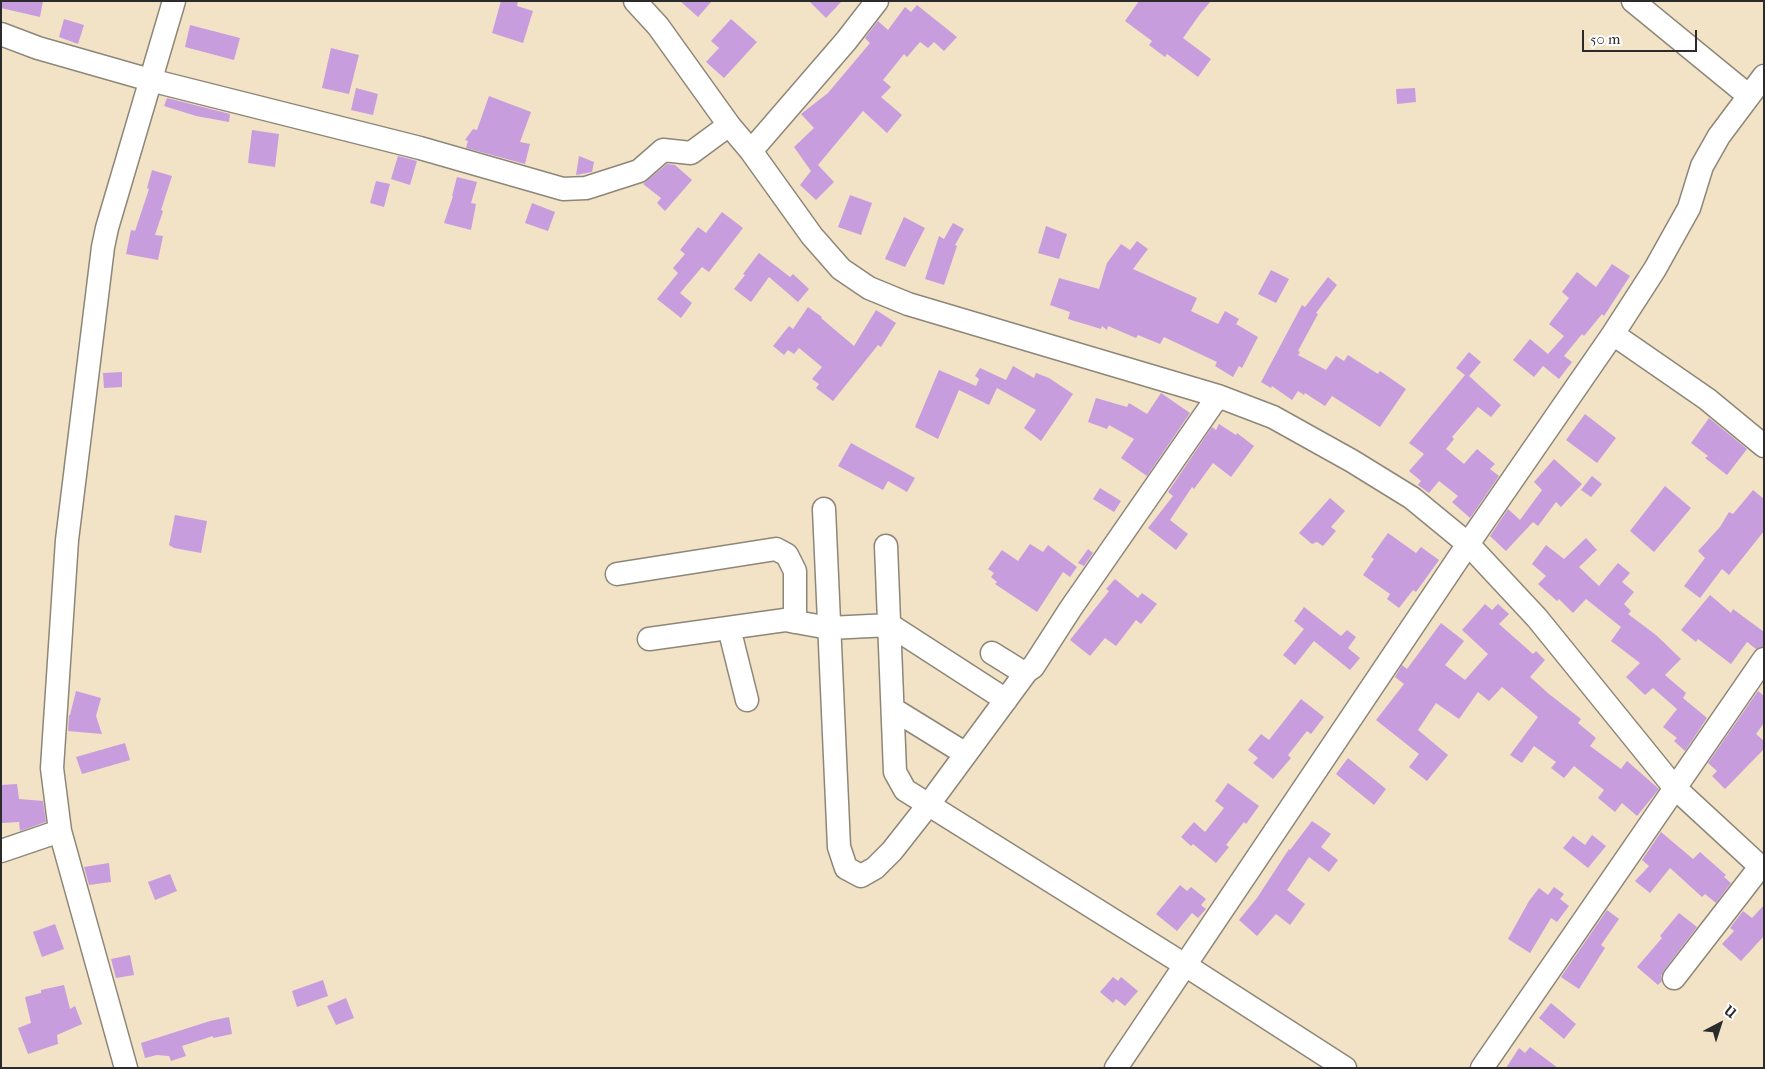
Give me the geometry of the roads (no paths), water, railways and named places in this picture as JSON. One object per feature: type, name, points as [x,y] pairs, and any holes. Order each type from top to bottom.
[{"type":"street","points":[[126,1068],[60,831],[52,768],[67,540],[103,247],[174,1]]},
{"type":"street","points":[[635,1],[658,26],[812,236],[841,269],[869,288],[908,304],[1218,396],[1273,417],[1352,461],[1412,498],[1468,544],[1537,618],[1674,787],[1762,868],[1674,978]]},
{"type":"street","points":[[751,151],[846,41],[877,1]]},
{"type":"street","points":[[1633,1],[1749,96]]},
{"type":"street","points":[[1,34],[38,48],[150,80],[420,148],[563,189],[586,188],[639,170],[663,150],[691,153],[729,125]]},
{"type":"street","points":[[1116,1068],[1468,544],[1613,334],[1655,269],[1689,208],[1702,166],[1715,144],[1764,76]]},
{"type":"street","points":[[1613,334],[1707,400],[1764,446]]},
{"type":"street","points":[[824,509],[839,847],[846,868],[861,876],[875,868],[892,851],[1027,671],[1033,668],[1071,608],[1218,396]]},
{"type":"street","points":[[886,546],[895,772],[905,790],[1346,1068]]},
{"type":"street","points":[[617,574],[776,549],[787,554],[795,571],[795,622]]},
{"type":"street","points":[[649,639],[785,620],[829,628],[890,625],[1006,700]]},
{"type":"street","points":[[729,628],[747,700]]},
{"type":"street","points":[[992,653],[1020,670],[1027,671]]},
{"type":"street","points":[[1482,1068],[1764,659]]},
{"type":"street","points":[[893,709],[966,754]]},
{"type":"street","points":[[1,851],[60,831]]}]
